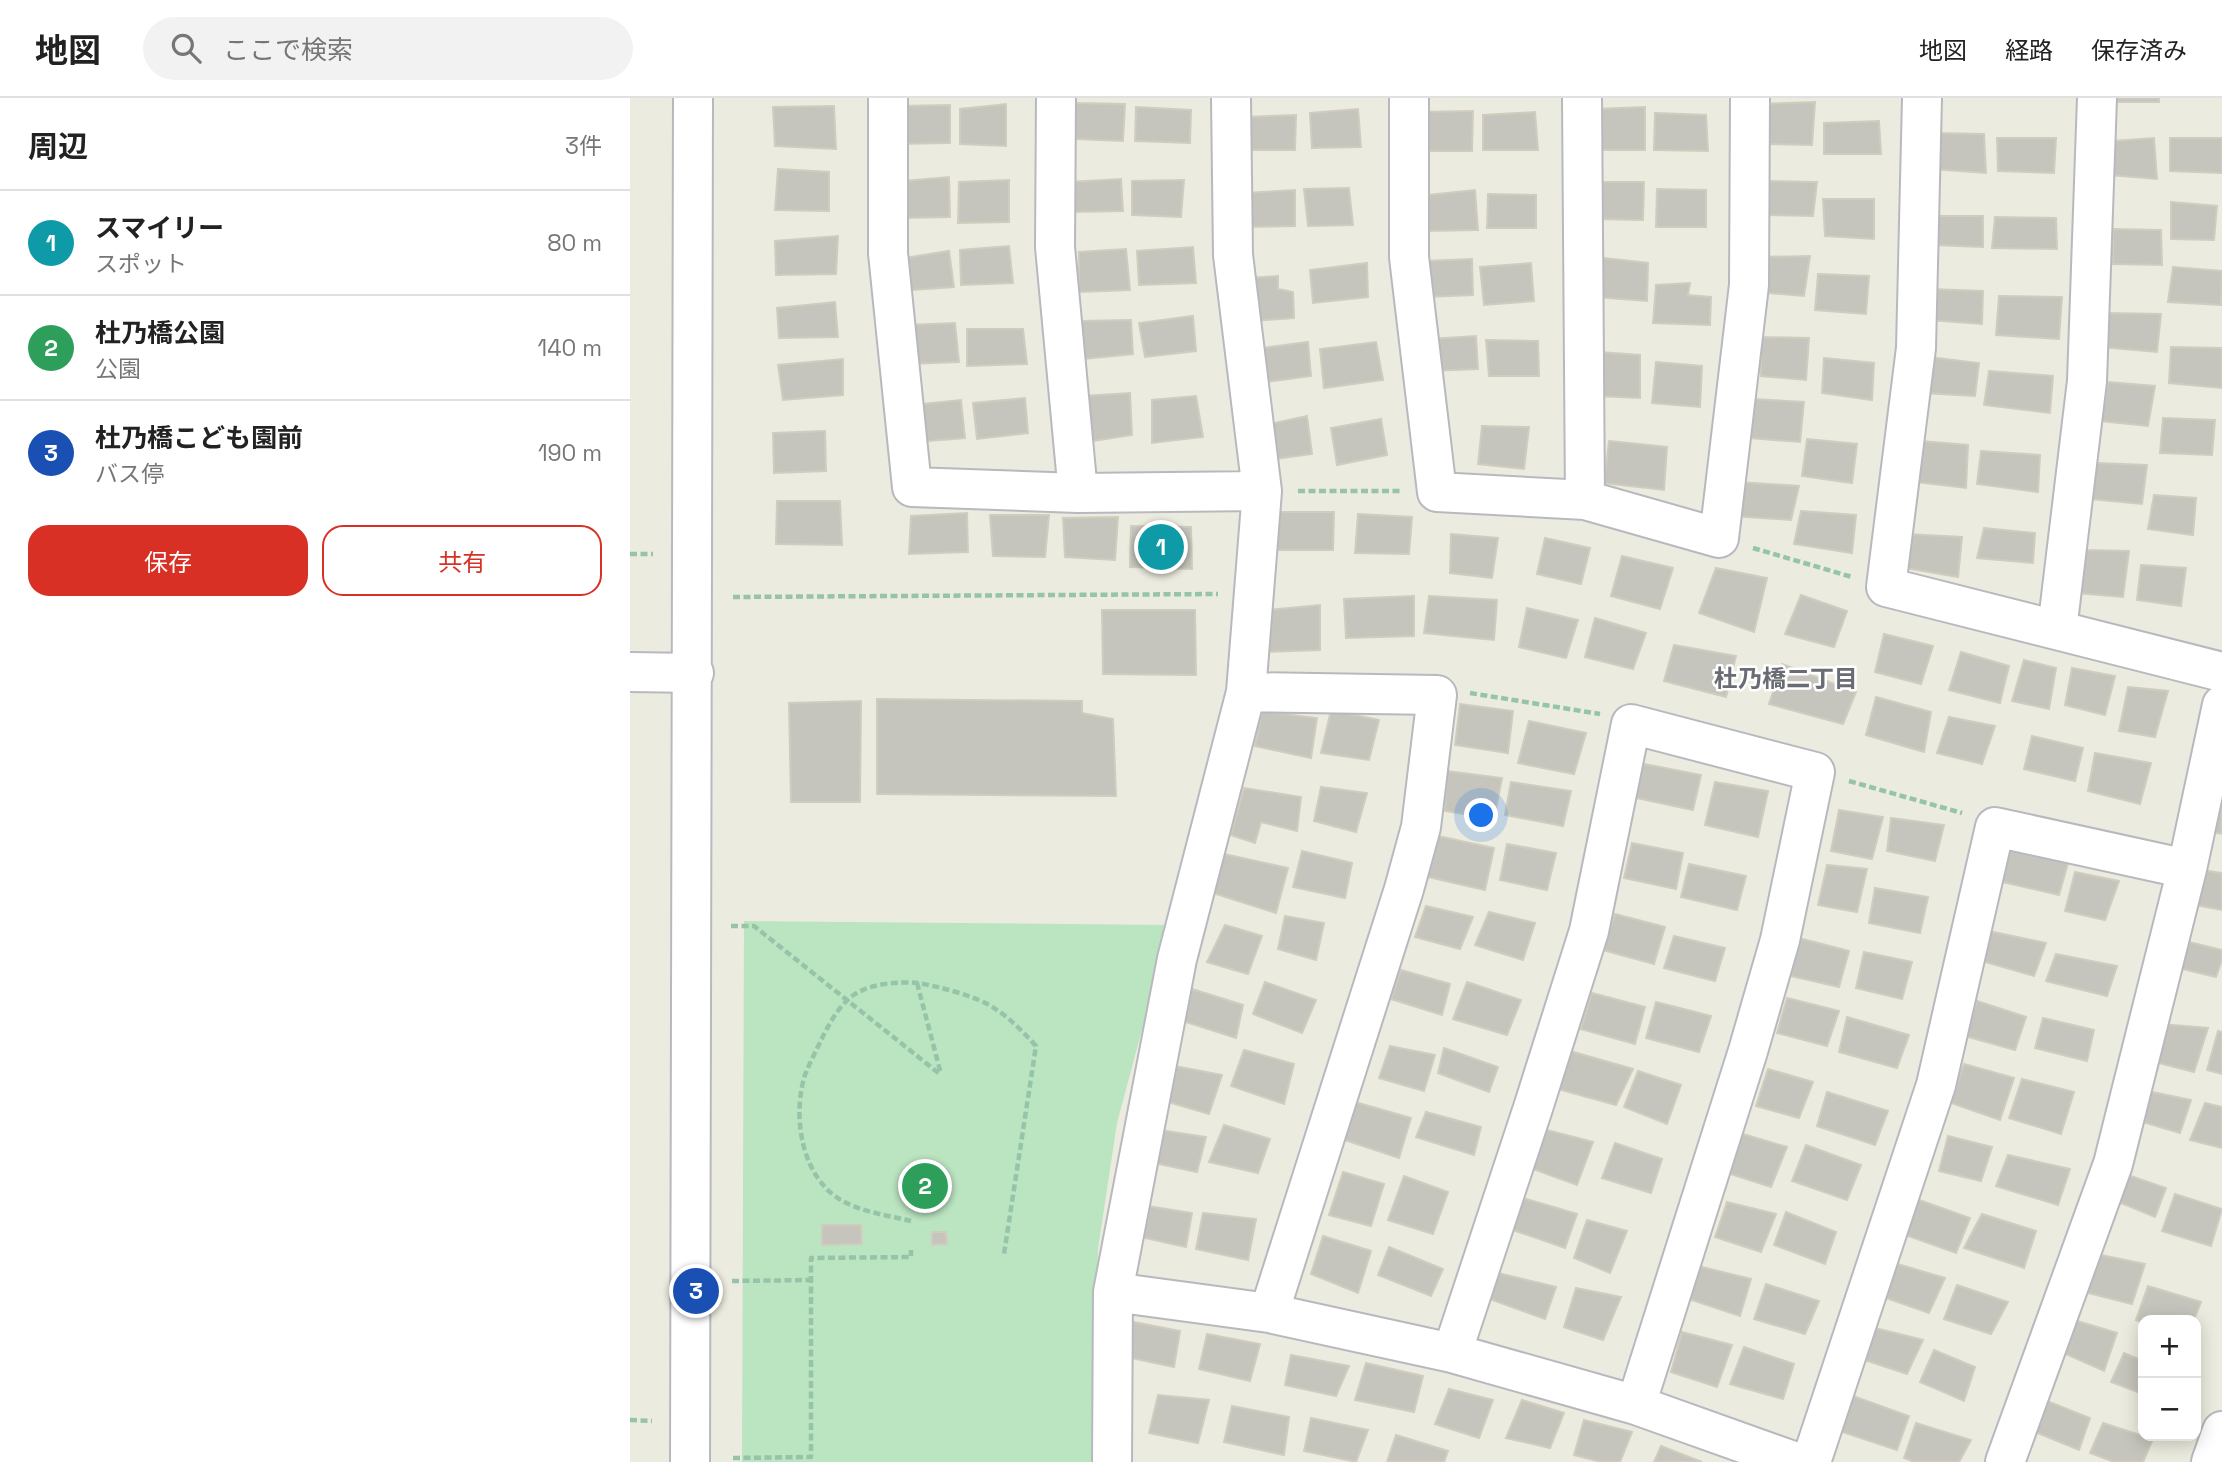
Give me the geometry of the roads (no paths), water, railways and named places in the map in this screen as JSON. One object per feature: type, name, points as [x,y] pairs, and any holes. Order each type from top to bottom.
[{"type":"street","points":[[690,1462],[694,673],[693,98]]},
{"type":"street","points":[[888,98],[888,253],[912,487],[1078,493],[1262,491]]},
{"type":"street","points":[[1056,98],[1055,247],[1078,493]]},
{"type":"street","points":[[1112,1462],[1113,1292],[1177,959],[1246,692],[1262,491],[1233,254],[1231,98]]},
{"type":"street","points":[[1409,98],[1409,257],[1437,492],[1585,500],[1719,538],[1749,285],[1750,98]]},
{"type":"street","points":[[1582,98],[1585,500]]},
{"type":"street","points":[[1922,98],[1916,348],[1886,587],[2222,671]]},
{"type":"street","points":[[2057,630],[2087,381],[2097,98]]},
{"type":"street","points":[[630,672],[694,673]]},
{"type":"street","points":[[1246,692],[1437,695],[1418,840],[1269,1313]]},
{"type":"street","points":[[2005,1462],[2113,1164],[2187,869],[2222,705]]},
{"type":"street","points":[[1452,1353],[1589,931],[1630,724],[1815,772],[1776,953],[1748,1051],[1636,1405]]},
{"type":"street","points":[[1811,1462],[1936,1085],[1995,827],[2187,869]]},
{"type":"street","points":[[1113,1292],[1269,1313],[1452,1353],[1636,1405],[1796,1462]]},
{"type":"street","points":[[2211,1462],[2222,1431]]},
{"type":"place","name":"スマイリー","points":[[1161,547]]},
{"type":"place","name":"杜乃橋公園","points":[[925,1186]]},
{"type":"place","name":"杜乃橋こども園前","points":[[696,1291]]},
{"type":"district","name":"杜乃橋二丁目","points":[[1786,679]]}]
